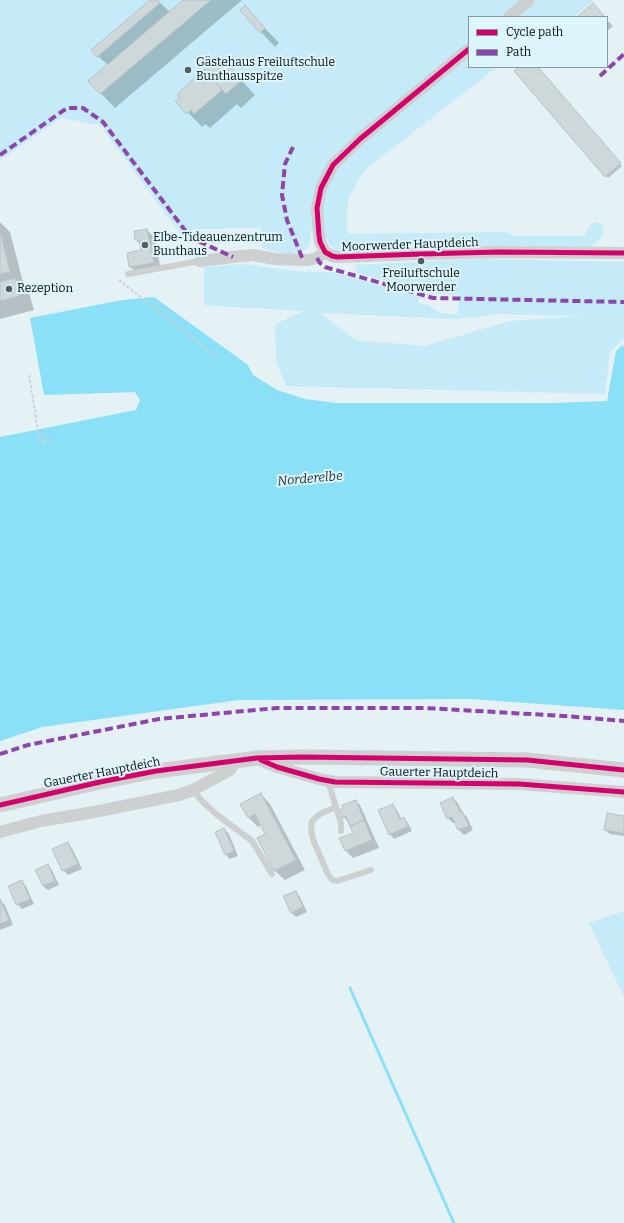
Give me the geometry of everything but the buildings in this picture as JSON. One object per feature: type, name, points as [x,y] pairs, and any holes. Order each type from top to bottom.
[{"type":"street","points":[[510,16],[529,0]]},
{"type":"street","name":"Moorwerder Hauptdeich","points":[[468,51],[360,139],[333,165],[328,172],[321,188],[317,208],[318,235],[325,252],[337,258],[490,252],[624,253]]},
{"type":"street","name":"Moorwerder Hauptdeich","points":[[200,261],[253,255],[276,259],[308,260],[317,258],[325,252]]},
{"type":"street","name":"Gauerter Hauptdeich","points":[[257,758],[319,779],[335,782],[519,784],[624,792]]},
{"type":"street","name":"Gauerter Hauptdeich","points":[[0,806],[100,782],[156,772],[257,758],[527,760],[624,770]]},
{"type":"street","points":[[0,832],[42,821],[179,795],[193,790],[230,770],[236,760]]},
{"type":"lane","points":[[128,274],[200,261]]},
{"type":"lane","points":[[328,781],[341,823],[340,831]]},
{"type":"lane","points":[[193,790],[216,814],[252,841],[272,874]]},
{"type":"lane","points":[[336,807],[320,814],[312,821],[311,831],[314,842],[329,876],[332,880],[337,881],[371,870]]},
{"type":"path","points":[[119,280],[216,356]]},
{"type":"path","points":[[29,375],[40,442],[52,439]]},
{"type":"shaded area","points":[[0,0],[521,0],[501,16],[468,16],[468,44],[337,153],[313,229],[311,229],[310,245],[305,250],[296,251],[290,255],[262,248],[261,228],[193,229],[182,236],[100,125],[61,118],[0,160]]},
{"type":"shaded area","points":[[536,0],[594,0],[575,16],[516,16]]},
{"type":"shaded area","points":[[468,56],[468,68],[496,68],[370,166],[360,177],[349,198],[347,231],[350,234],[504,232],[514,236],[584,236],[591,224],[597,222],[602,225],[604,229],[600,239],[591,247],[500,246],[343,252],[335,250],[324,235],[322,214],[328,185],[337,169],[356,150]]},
{"type":"shaded area","points":[[478,259],[624,262],[624,341],[622,340],[610,352],[605,394],[286,386],[276,361],[275,324],[304,311],[204,305],[204,267],[244,264],[305,272],[331,272],[429,299],[419,298],[419,303],[428,305],[441,313],[457,315],[460,295],[431,293],[357,273],[355,265]],"holes":[[[320,313],[455,319],[499,314],[584,316],[510,321],[425,346],[356,340]]]},
{"type":"shaded area","points":[[624,911],[624,997],[589,923]]},
{"type":"water","name":"Norderelbe","points":[[154,297],[248,365],[253,375],[277,390],[305,399],[336,403],[554,403],[607,401],[616,351],[622,345],[624,347],[624,710],[471,699],[239,700],[42,727],[0,741],[0,437],[136,410],[140,400],[135,392],[44,395],[30,318],[122,300]]},
{"type":"waterway","points":[[350,988],[454,1223]]},
{"type":"marked path","points":[[600,76],[624,54]]},
{"type":"marked path","points":[[0,155],[67,108],[83,108],[103,122],[187,233],[200,242],[233,257]]},
{"type":"marked path","points":[[293,147],[285,164],[282,195],[287,220],[303,260]]},
{"type":"marked path","points":[[317,258],[325,267],[433,298],[624,302]]},
{"type":"marked path","points":[[0,754],[28,745],[159,719],[277,708],[425,708],[624,721]]},
{"type":"cycle path","points":[[468,50],[360,139],[333,165],[321,188],[317,208],[320,242],[325,252],[337,257],[498,252],[624,253]]},
{"type":"cycle path","points":[[0,805],[156,771],[257,758],[302,757],[527,760],[624,770]]},
{"type":"cycle path","points":[[261,760],[277,767],[335,782],[519,784],[624,792]]},
{"type":"place","name":"Gästehaus Freiluftschule Bunthausspitze","points":[[188,70]]},
{"type":"place","name":"Elbe-Tideauenzentrum Bunthaus","points":[[145,245]]},
{"type":"place","name":"Freiluftschule Moorwerder","points":[[421,261]]},
{"type":"place","name":"Rezeption","points":[[9,289]]}]
